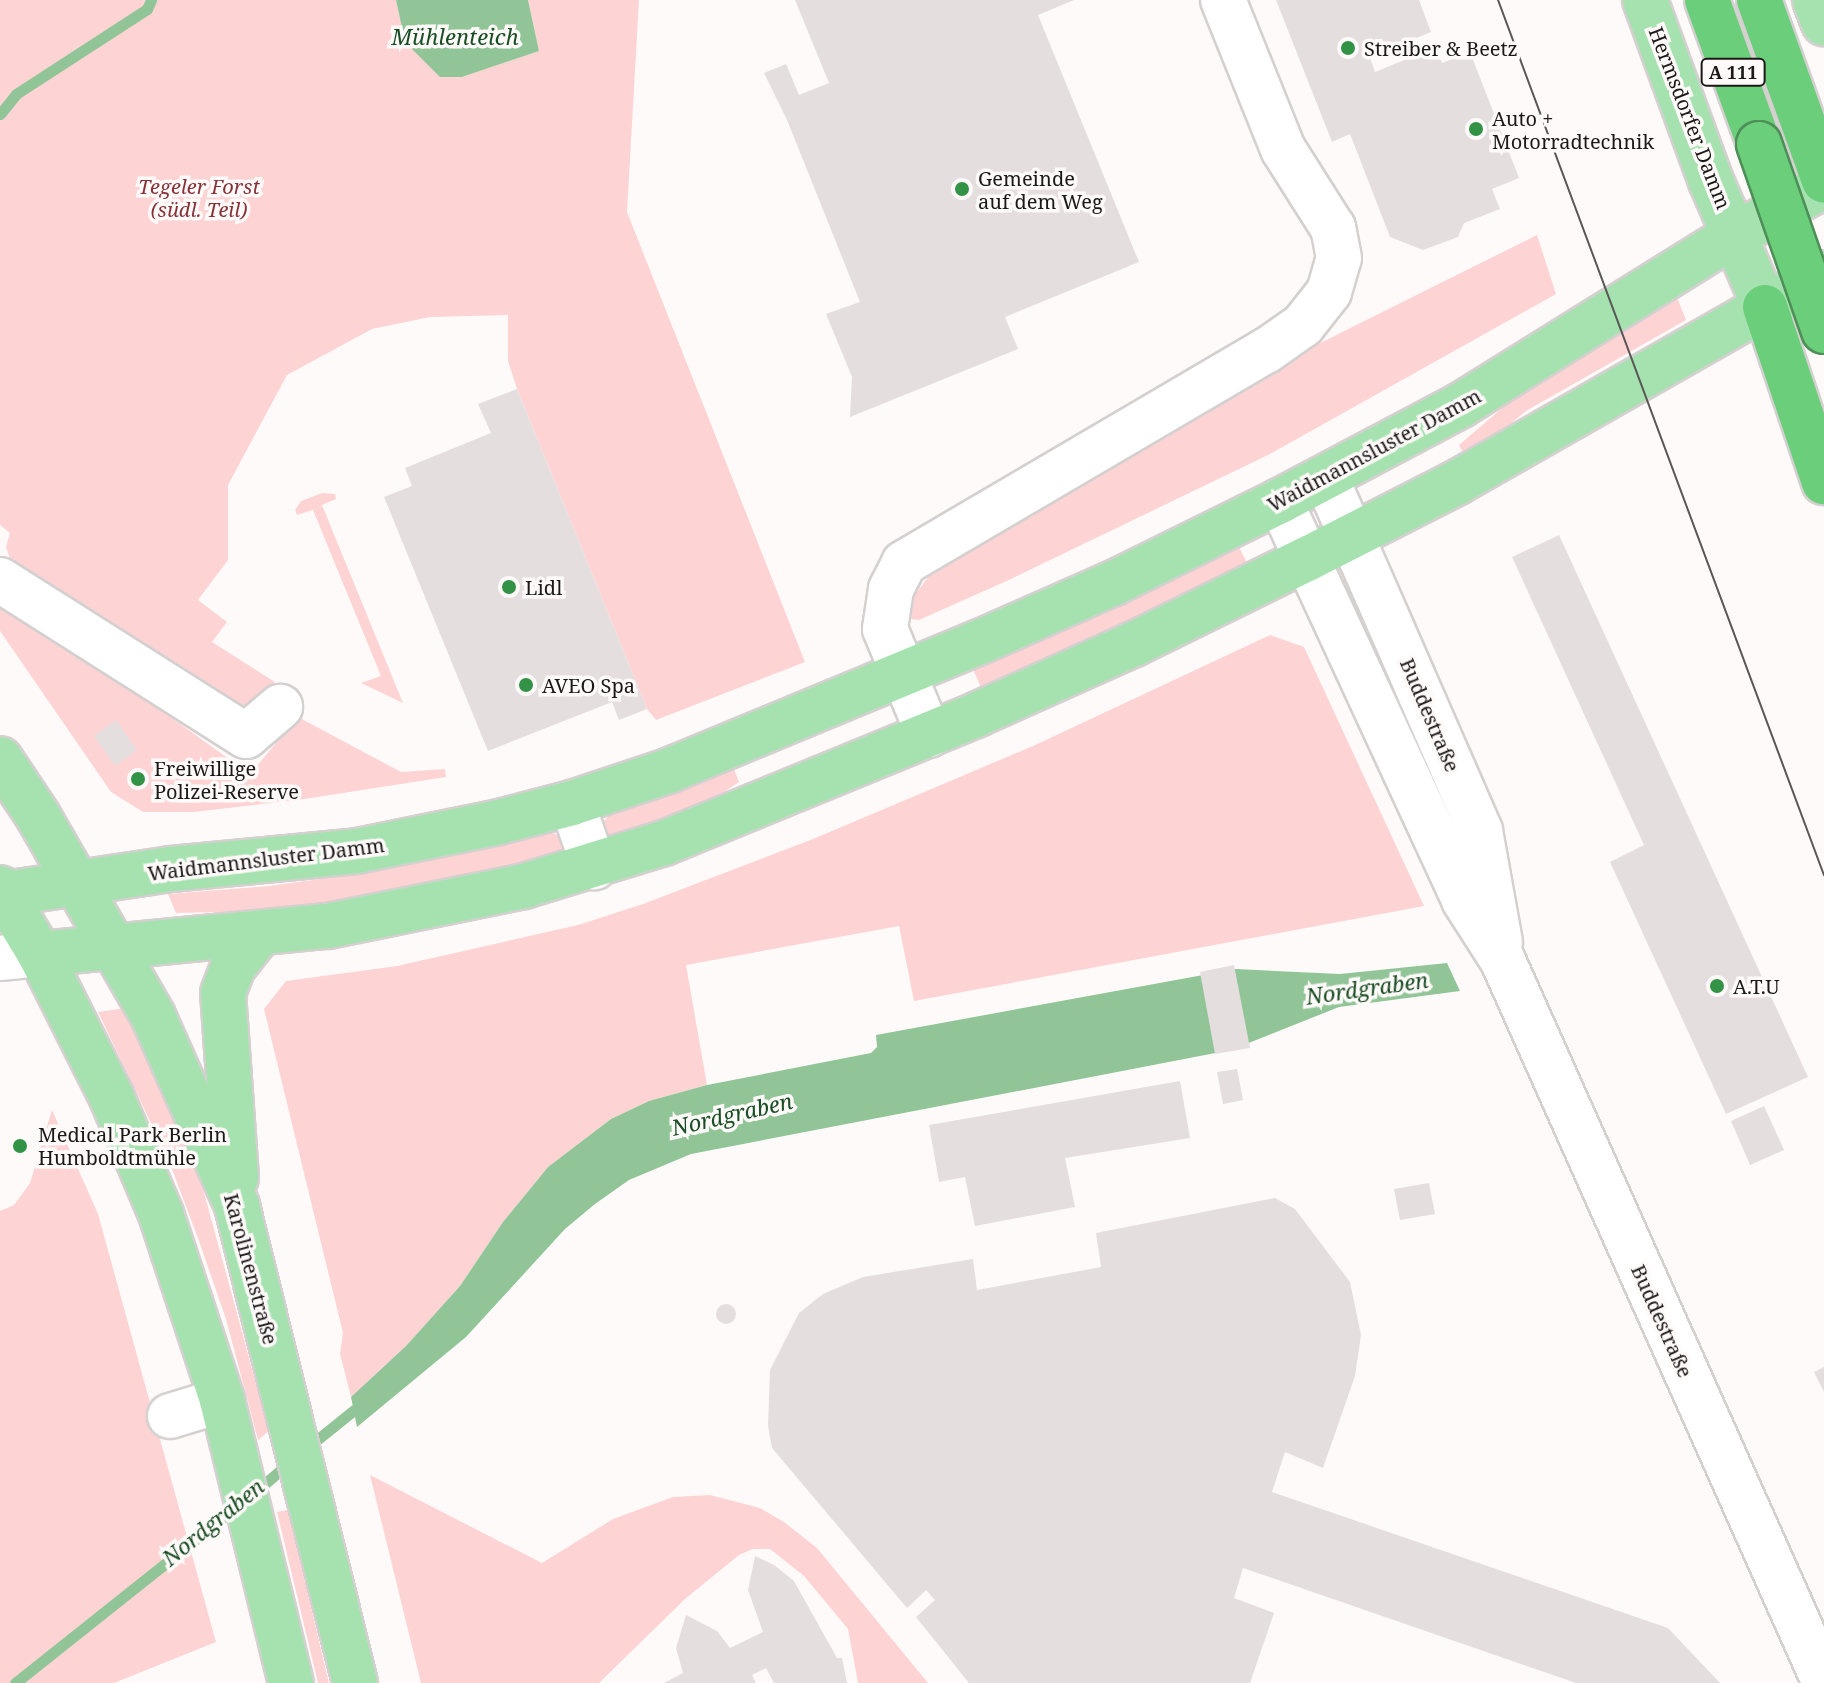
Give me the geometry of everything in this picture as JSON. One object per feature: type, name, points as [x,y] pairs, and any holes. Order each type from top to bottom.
[{"type":"highway","name":"A 111","points":[[1707,0],[1824,331]]},
{"type":"highway","name":"A 111","points":[[1759,0],[1824,183]]},
{"type":"highway","points":[[1765,307],[1824,482]]},
{"type":"main road","name":"Hermsdorfer Damm","points":[[1645,0],[1711,181],[1765,307]]},
{"type":"main road","points":[[1815,0],[1824,23]]},
{"type":"main road","name":"Waidmannsluster Damm","points":[[1,892],[171,869],[357,851],[572,803],[668,771],[903,676],[1114,583],[1326,478],[1461,405],[1736,234],[1824,183]]},
{"type":"main road","points":[[20,956],[328,926],[425,908],[594,867],[664,843],[929,735],[1134,644],[1352,537],[1456,483],[1824,273]]},
{"type":"main road","name":"Karolinenstraße","points":[[0,759],[38,816],[153,1016],[184,1080],[237,1206],[355,1683]]},
{"type":"main road","points":[[1,892],[20,956],[141,1163],[192,1300],[222,1400],[291,1683]]},
{"type":"main road","points":[[237,1206],[223,993],[237,959],[260,933]]},
{"type":"street","points":[[929,735],[885,629],[891,589],[904,563],[1266,351],[1303,325],[1329,292],[1339,258],[1333,228],[1283,149],[1223,0]]},
{"type":"street","name":"Buddestraße","points":[[1326,478],[1480,831],[1503,961]]},
{"type":"street","name":"Buddestraße","points":[[1280,501],[1464,900],[1503,961],[1824,1681]]},
{"type":"street","points":[[0,580],[246,736],[280,707]]},
{"type":"street","points":[[572,803],[594,867]]},
{"type":"street","points":[[170,1416],[222,1400]]},
{"type":"green space","name":"Tegeler Forst (südl. Teil)","points":[[0,0],[396,0],[405,42],[462,77],[539,51],[528,0],[639,0],[627,212],[805,662],[656,720],[647,709],[517,389],[508,361],[508,315],[430,317],[372,329],[287,375],[228,485],[228,560],[198,600],[227,622],[212,642],[275,682],[239,717],[11,562],[6,547],[10,533],[0,525]]},
{"type":"green space","points":[[1537,235],[1556,294],[1268,455],[1011,579],[919,620],[911,619],[914,596],[928,577],[1310,348]]},
{"type":"green space","points":[[1677,297],[1686,320],[1526,411],[1491,440],[1464,455],[1459,445],[1514,398]]},
{"type":"green space","points":[[322,493],[335,494],[336,499],[322,505],[403,703],[361,683],[381,676],[313,510],[297,515],[295,510],[301,501]]},
{"type":"green space","points":[[1237,543],[1249,567],[983,692],[972,667]]},
{"type":"green space","points":[[0,595],[250,774],[298,717],[401,772],[445,769],[446,777],[298,800],[194,812],[143,812],[111,792],[0,631]]},
{"type":"green space","points":[[1270,635],[1304,647],[1424,906],[914,1001],[899,926],[686,965],[707,1085],[649,1101],[611,1119],[548,1167],[503,1222],[460,1286],[406,1346],[351,1397],[340,1354],[343,1333],[264,1009],[286,981],[397,966],[578,925],[643,904],[813,839],[1033,746]]},
{"type":"green space","points":[[733,767],[739,782],[699,809],[610,838],[603,830],[603,822],[612,812]]},
{"type":"green space","points":[[548,832],[562,840],[564,848],[555,858],[347,902],[269,911],[176,913],[168,894],[269,886],[364,873]]},
{"type":"green space","points":[[126,1008],[193,1152],[269,1431],[258,1440],[226,1319],[199,1241],[169,1161],[98,1012]]},
{"type":"green space","points":[[52,1110],[98,1214],[216,1642],[114,1683],[0,1683],[0,1211],[14,1205],[30,1183]]},
{"type":"green space","points":[[370,1475],[542,1563],[613,1519],[673,1497],[710,1495],[760,1508],[817,1548],[928,1683],[858,1683],[848,1629],[804,1576],[770,1549],[753,1549],[739,1555],[685,1599],[599,1683],[421,1683]]},
{"type":"green space","points":[[288,1510],[329,1683],[318,1683],[277,1512]]},
{"type":"water","name":"Mühlenteich","points":[[396,0],[528,0],[539,51],[462,77],[440,77],[405,42]]},
{"type":"water","points":[[1447,963],[1460,991],[1339,1007],[1231,1050],[691,1154],[629,1180],[565,1229],[466,1337],[357,1427],[351,1397],[406,1346],[460,1286],[503,1222],[548,1167],[611,1119],[649,1101],[707,1085],[871,1053],[877,1047],[876,1035],[1236,969],[1340,974]]},
{"type":"building","name":"Gemeinde auf dem Weg","points":[[795,0],[1074,0],[1038,15],[1139,262],[1005,317],[1018,349],[850,417],[852,377],[826,314],[860,302],[787,120],[764,73],[786,64],[799,95],[829,83]]},
{"type":"building","points":[[1276,0],[1419,0],[1431,32],[1370,57],[1375,72],[1436,47],[1442,63],[1470,52],[1519,178],[1492,189],[1500,209],[1464,223],[1458,237],[1423,250],[1390,237],[1350,134],[1332,142]]},
{"type":"building","name":"Lidl","points":[[517,389],[647,709],[619,720],[612,702],[488,751],[384,497],[412,486],[405,468],[491,433],[478,404]]},
{"type":"building","name":"A.T.U","points":[[1559,535],[1808,1077],[1726,1114],[1610,862],[1644,845],[1512,557]]},
{"type":"building","points":[[116,720],[137,750],[115,766],[94,736]]},
{"type":"building","points":[[1234,965],[1250,1048],[1215,1054],[1200,972]]},
{"type":"building","points":[[1237,1069],[1243,1100],[1223,1104],[1217,1072]]},
{"type":"building","points":[[1180,1081],[1190,1138],[1065,1158],[1075,1207],[975,1226],[965,1177],[939,1182],[929,1125]]},
{"type":"building","points":[[1764,1106],[1784,1150],[1750,1165],[1731,1121]]},
{"type":"building","points":[[1429,1183],[1435,1214],[1400,1220],[1394,1189]]},
{"type":"building","points":[[1275,1198],[1295,1209],[1350,1282],[1361,1335],[1355,1376],[1323,1468],[1285,1452],[1272,1492],[1668,1628],[1720,1683],[1576,1683],[1243,1568],[1234,1598],[1274,1613],[1250,1683],[969,1683],[916,1617],[935,1600],[926,1590],[907,1608],[772,1448],[768,1426],[770,1370],[799,1313],[823,1294],[863,1277],[973,1259],[977,1290],[1101,1267],[1096,1233]]},
{"type":"building","points":[[722,1304],[730,1304],[736,1314],[730,1324],[722,1324],[716,1318],[716,1310]]},
{"type":"building","points":[[1824,1367],[1824,1392],[1814,1372]]},
{"type":"building","points":[[755,1556],[774,1565],[794,1581],[837,1658],[842,1658],[847,1683],[774,1683],[766,1668],[752,1675],[756,1683],[664,1683],[683,1673],[676,1648],[686,1615],[717,1631],[730,1648],[763,1632],[748,1590]]},
{"type":"waterway","points":[[0,114],[16,94],[147,9],[151,0]]},
{"type":"waterway","name":"Nordgraben","points":[[308,1447],[354,1410]]},
{"type":"waterway","name":"Nordgraben","points":[[256,1491],[289,1463]]},
{"type":"waterway","name":"Nordgraben","points":[[15,1683],[236,1507]]},
{"type":"tram line","points":[[1498,0],[1824,875]]},
{"type":"place","name":"Streiber & Beetz","points":[[1348,48]]},
{"type":"place","name":"Auto + Motorradtechnik","points":[[1476,129]]},
{"type":"place","name":"Gemeinde auf dem Weg","points":[[962,189]]},
{"type":"place","name":"Lidl","points":[[509,587]]},
{"type":"place","name":"AVEO Spa","points":[[526,685]]},
{"type":"place","name":"Freiwillige Polizei-Reserve","points":[[138,779]]},
{"type":"place","name":"A.T.U","points":[[1717,986]]},
{"type":"place","name":"Medical Park Berlin Humboldtmühle","points":[[20,1146]]}]
